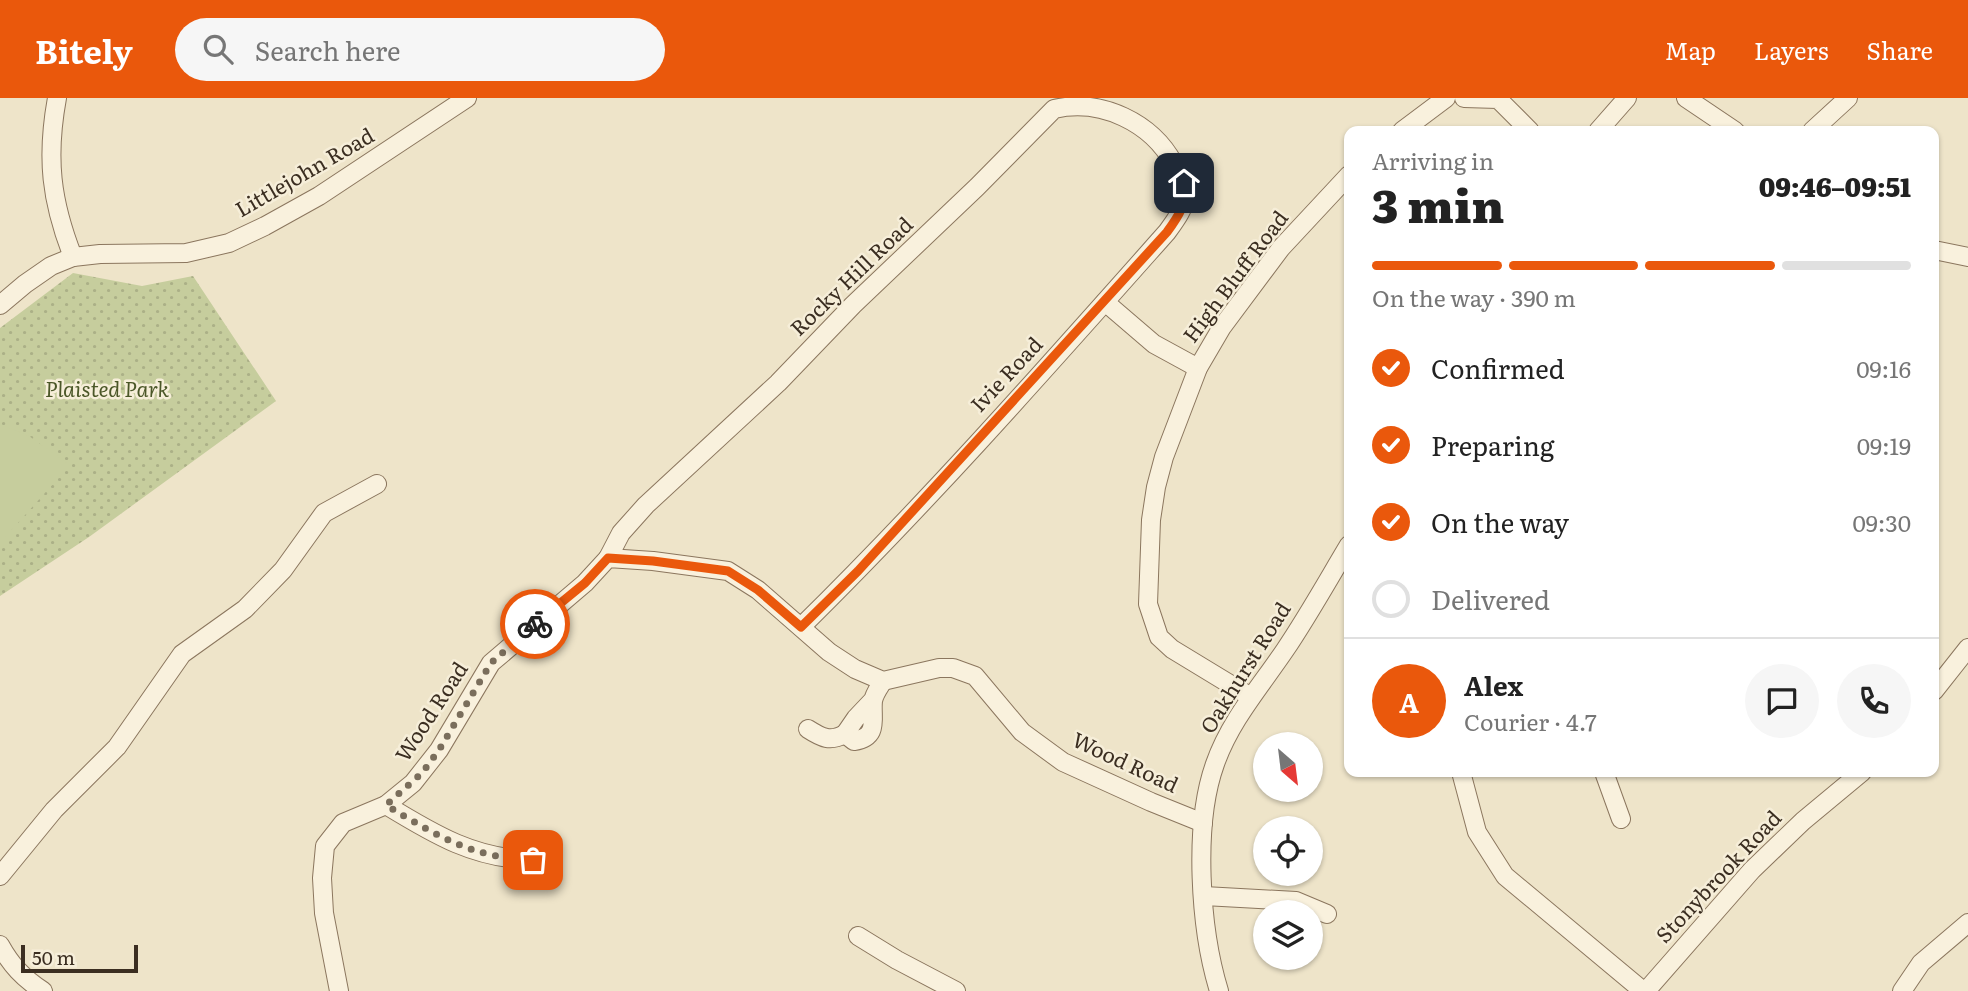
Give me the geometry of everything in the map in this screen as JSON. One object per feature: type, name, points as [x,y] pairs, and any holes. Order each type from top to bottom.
[{"type":"street","points":[[57,98],[50,169],[60,223],[73,257]]},
{"type":"street","name":"Littlejohn Road","points":[[0,306],[51,266],[73,257],[186,253],[229,243],[319,196],[467,98]]},
{"type":"street","points":[[1409,126],[1446,98]]},
{"type":"street","points":[[1464,98],[1498,99],[1525,126]]},
{"type":"street","points":[[1602,126],[1627,98]]},
{"type":"street","points":[[1686,98],[1728,126]]},
{"type":"street","points":[[1817,126],[1848,98]]},
{"type":"street","name":"Rocky Hill Road","points":[[608,558],[621,533],[646,505],[778,383],[853,305],[1054,110],[1080,101],[1099,103],[1135,117],[1154,133]]},
{"type":"street","name":"Ivie Road","points":[[801,627],[858,571],[1167,232],[1184,204],[1186,193],[1184,183],[1163,143],[1154,133]]},
{"type":"street","name":"High Bluff Road","points":[[1251,697],[1172,649],[1159,637],[1148,604],[1151,520],[1156,487],[1164,457],[1198,369],[1222,327],[1281,248],[1344,180]]},
{"type":"street","points":[[1939,251],[1968,257]]},
{"type":"street","points":[[1105,302],[1154,344],[1198,369]]},
{"type":"street","points":[[0,876],[54,810],[117,747],[182,654],[246,609],[283,570],[324,513],[377,484]]},
{"type":"street","name":"Oakhurst Road","points":[[1219,991],[1209,946],[1201,859],[1208,786],[1215,763],[1237,718],[1286,649],[1344,553]]},
{"type":"street","points":[[608,558],[728,571],[758,590],[838,658],[883,681],[873,700],[875,714],[868,735],[862,740],[854,741],[845,734],[832,739],[821,737],[808,729]]},
{"type":"street","name":"Wood Road","points":[[339,991],[324,913],[322,878],[325,846],[343,823],[386,805],[422,773],[439,750],[491,663],[585,583],[608,558]]},
{"type":"street","points":[[1939,685],[1968,648]]},
{"type":"street","name":"Wood Road","points":[[883,681],[939,668],[953,668],[975,676],[1022,732],[1063,762],[1151,802],[1203,822]]},
{"type":"street","points":[[1462,777],[1476,832],[1505,876],[1644,991]]},
{"type":"street","points":[[1606,777],[1621,819]]},
{"type":"street","name":"Stonybrook Road","points":[[1644,991],[1752,870],[1803,821],[1856,777]]},
{"type":"street","points":[[386,805],[434,834],[477,853],[533,860]]},
{"type":"street","points":[[1204,897],[1296,901],[1327,914]]},
{"type":"street","points":[[1902,991],[1921,964],[1968,923]]},
{"type":"street","points":[[858,936],[956,991]]},
{"type":"street","points":[[0,945],[6,969],[43,991]]},
{"type":"green space","name":"Plaisted Park","points":[[73,273],[142,286],[193,276],[276,401],[89,537],[0,596],[0,328]]},
{"type":"green space","points":[[0,424],[29,436],[70,465],[0,543]]},
{"type":"way so far","points":[[533,860],[477,853],[434,834],[386,805],[422,773],[439,750],[491,663],[535,624]]},
{"type":"route","points":[[535,624],[585,583],[608,558],[728,571],[744,579],[801,627],[858,571],[1167,232],[1184,204],[1184,183]]}]
